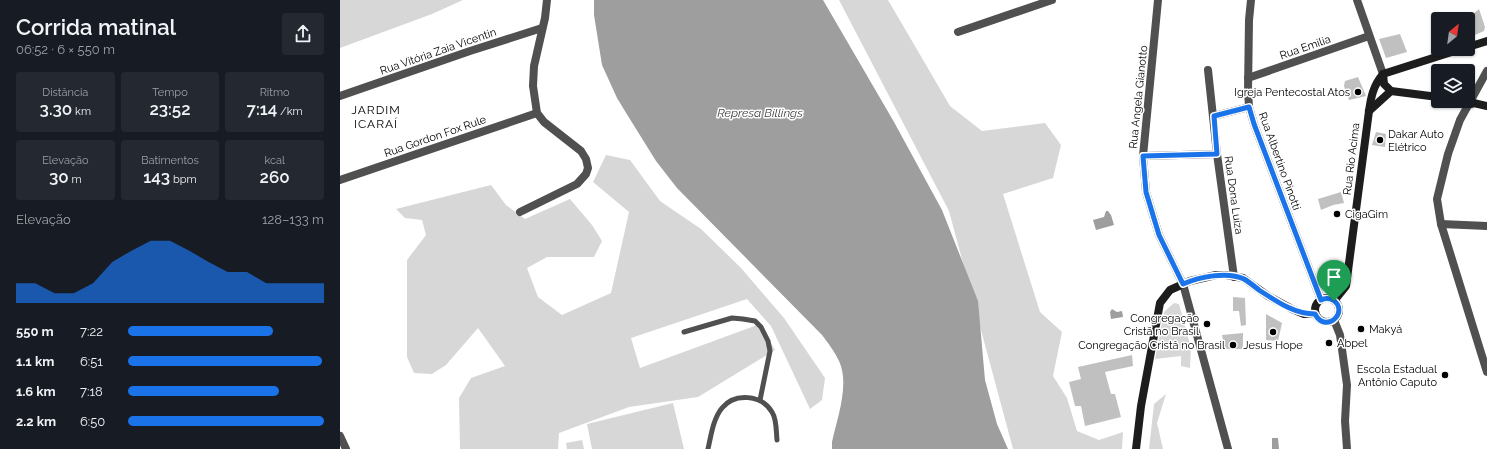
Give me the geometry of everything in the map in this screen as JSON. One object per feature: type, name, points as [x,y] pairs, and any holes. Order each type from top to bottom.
[{"type":"main road","points":[[1475,45],[1487,41]]},
{"type":"main road","points":[[1431,96],[1391,91],[1384,84],[1383,74],[1439,56]]},
{"type":"main road","name":"Rua Rio Acima","points":[[1334,301],[1346,286],[1369,111],[1373,89],[1383,74]]},
{"type":"main road","name":"Rua Rio Acima","points":[[1369,111],[1391,91]]},
{"type":"main road","points":[[1475,103],[1487,106]]},
{"type":"main road","points":[[1136,449],[1140,406],[1160,303],[1170,290],[1190,281],[1216,275],[1243,278],[1268,296],[1292,309],[1304,314],[1315,314]]},
{"type":"main road","points":[[1328,298],[1334,301],[1339,309],[1337,317],[1331,322],[1323,322],[1315,314],[1316,306],[1321,300],[1328,298]]},
{"type":"street","points":[[520,212],[577,184],[586,174],[588,168],[586,159],[581,151],[544,122],[537,113],[533,86],[547,0]]},
{"type":"street","points":[[958,32],[1052,0]]},
{"type":"street","name":"Rua Angela Gianotto","points":[[1158,0],[1143,156],[1146,192],[1159,235],[1183,284],[1228,449]]},
{"type":"street","name":"Rua Albertino Pinotti","points":[[1251,0],[1249,20],[1249,107],[1254,124],[1321,300]]},
{"type":"street","points":[[1357,0],[1383,74]]},
{"type":"street","name":"Rua Vitória Zaia Vicentin","points":[[340,96],[542,28]]},
{"type":"street","name":"Rua Emilia","points":[[1248,78],[1369,36]]},
{"type":"street","name":"Rua Dona Luiza","points":[[1208,70],[1217,154],[1234,277]]},
{"type":"street","points":[[1475,89],[1487,71]]},
{"type":"street","points":[[1214,116],[1249,107]]},
{"type":"street","points":[[1464,108],[1439,187],[1437,200],[1440,224],[1485,357],[1487,372]]},
{"type":"street","name":"Rua Gordon Fox Rule","points":[[340,180],[537,113]]},
{"type":"street","points":[[1143,156],[1217,154]]},
{"type":"street","points":[[1440,224],[1487,226]]},
{"type":"street","points":[[1334,320],[1340,335],[1346,385],[1345,421],[1347,449]]},
{"type":"street","points":[[340,436],[346,449]]},
{"type":"lane","points":[[684,332],[732,318],[743,318],[755,321],[761,327],[768,341],[770,351],[760,400]]},
{"type":"lane","points":[[708,449],[717,417],[722,408],[730,401],[740,398],[749,397],[760,400],[766,404],[773,414],[777,440]]},
{"type":"shaded area","points":[[340,0],[463,0],[432,14],[340,48]]},
{"type":"shaded area","points":[[839,0],[888,0],[950,106],[982,131],[1045,123],[1061,145],[1053,178],[1003,194],[1040,312],[1062,332],[1053,376],[1067,398],[1077,431],[1099,440],[1123,432],[1122,449],[1013,449],[949,211]]},
{"type":"shaded area","points":[[606,155],[630,160],[660,201],[701,229],[741,268],[784,318],[825,378],[822,400],[810,409],[771,326],[747,299],[631,338],[640,368],[760,324],[775,350],[698,397],[629,407],[559,433],[558,449],[460,449],[459,398],[471,378],[505,366],[478,328],[446,365],[432,374],[414,373],[407,357],[407,260],[426,235],[422,220],[405,218],[396,209],[491,185],[506,205],[525,219],[570,199],[592,225],[602,241],[594,257],[547,257],[527,268],[538,297],[562,315],[611,293],[629,212],[593,182]]},
{"type":"shaded area","points":[[1174,303],[1179,304],[1191,348],[1190,368],[1181,366],[1181,356],[1155,359],[1164,312]]},
{"type":"shaded area","points":[[1166,394],[1157,423],[1163,449],[1149,449],[1154,404]]},
{"type":"shaded area","points":[[673,403],[684,449],[592,449],[587,424]]},
{"type":"shaded area","points":[[582,440],[584,449],[567,449],[566,443]]},
{"type":"water","name":"Represa Billings","points":[[594,0],[823,0],[894,122],[942,210],[978,301],[985,380],[997,424],[1008,449],[832,449],[832,442],[842,402],[843,391],[842,370],[839,361],[822,335],[677,188],[656,161],[617,98],[602,65],[594,15]]},
{"type":"water","points":[[1106,211],[1108,211],[1111,215],[1114,225],[1096,230],[1093,220],[1104,217]]},
{"type":"water","points":[[1112,309],[1117,312],[1122,311],[1123,317],[1111,319],[1110,312]]},
{"type":"water","points":[[1272,438],[1278,438],[1279,449],[1272,449]]},
{"type":"building","points":[[1479,9],[1485,27],[1484,31],[1475,35],[1475,12]]},
{"type":"building","points":[[1400,34],[1407,52],[1386,58],[1379,39]]},
{"type":"building","points":[[1358,77],[1366,96],[1349,100],[1344,86],[1345,81]]},
{"type":"building","name":"Dakar Auto Elétrico","points":[[1376,132],[1386,134],[1385,147],[1372,145]]},
{"type":"building","points":[[1341,192],[1344,203],[1333,205],[1321,210],[1318,199]]},
{"type":"building","points":[[1233,297],[1245,298],[1246,325],[1241,326],[1239,311],[1233,311]]},
{"type":"building","name":"Jesus Hope","points":[[1266,314],[1282,323],[1278,341],[1266,340]]},
{"type":"building","name":"Congregação Cristâ no Brasil","points":[[1243,333],[1243,349],[1223,349],[1222,335]]},
{"type":"building","points":[[1132,355],[1133,366],[1105,372],[1111,394],[1115,394],[1121,417],[1085,426],[1081,406],[1075,406],[1069,382],[1081,379],[1078,367]]},
{"type":"place","name":"Igreja Pentecostal Atos","points":[[1358,92]]},
{"type":"place","name":"Dakar Auto Elétrico","points":[[1380,140]]},
{"type":"place","name":"CigaGim","points":[[1337,214]]},
{"type":"place","name":"Congregação Cristã no Brasil","points":[[1207,324]]},
{"type":"place","name":"Makyá","points":[[1361,329]]},
{"type":"place","name":"Jesus Hope","points":[[1273,332]]},
{"type":"place","name":"Abpel","points":[[1329,343]]},
{"type":"place","name":"Congregação Cristâ no Brasil","points":[[1233,345]]},
{"type":"place","name":"Escola Estadual Antônio Caputo","points":[[1445,375]]},
{"type":"district","name":"JARDIM ICARAÍ","points":[[376,117]]},
{"type":"route","points":[[1249,107],[1254,124],[1321,300],[1328,298],[1334,301],[1338,305],[1339,309],[1337,317],[1331,322],[1323,322],[1315,314],[1304,314],[1268,296],[1243,278],[1216,275],[1183,284],[1159,235],[1146,192],[1143,156],[1217,154],[1214,116],[1249,107]]}]
